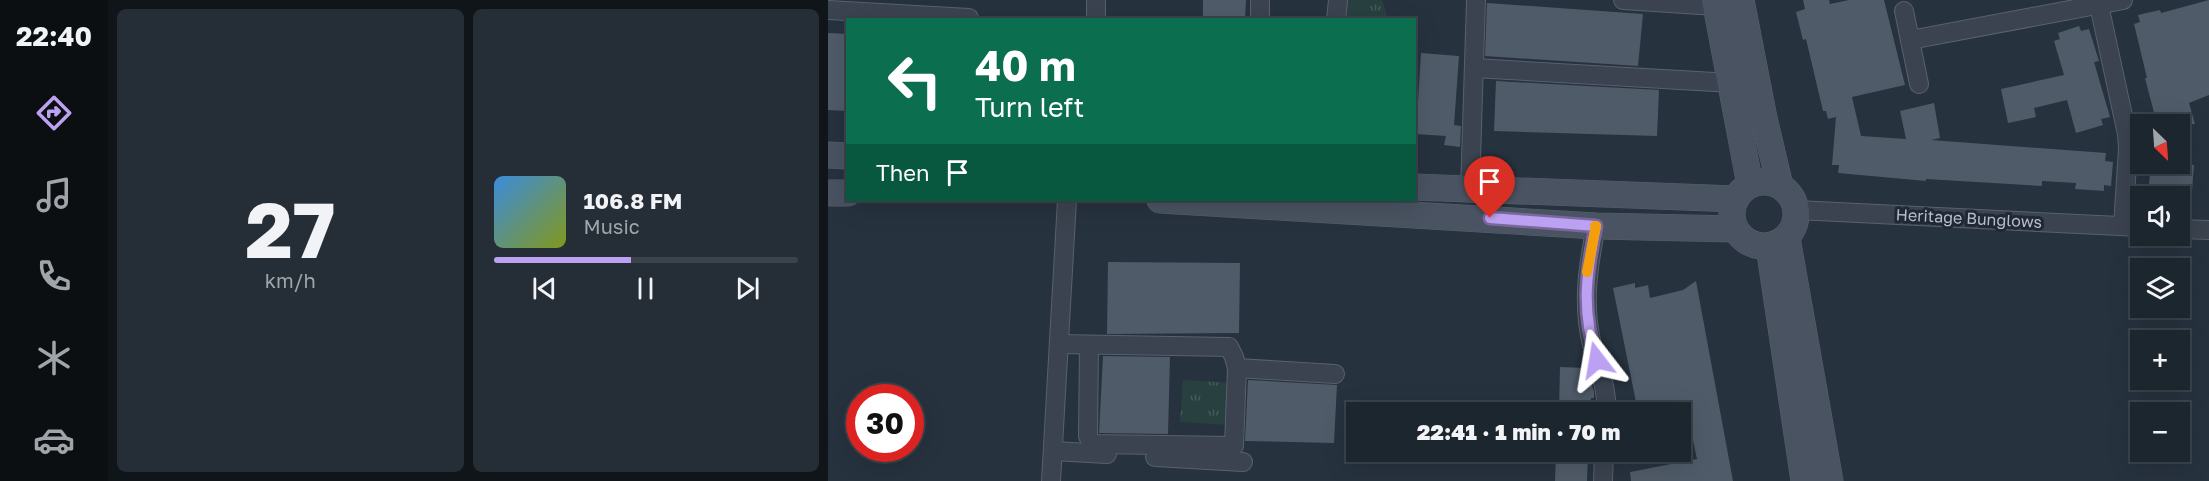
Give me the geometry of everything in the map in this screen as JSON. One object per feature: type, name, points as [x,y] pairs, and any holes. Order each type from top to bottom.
[{"type":"street","points":[[1096,0],[1096,18]]},
{"type":"street","points":[[1260,0],[1260,18]]},
{"type":"street","points":[[1336,18],[1338,0]]},
{"type":"street","points":[[1470,190],[1476,0]]},
{"type":"street","points":[[1623,0],[1715,3],[1732,83],[1743,192],[1732,219],[1741,237],[1758,247],[1778,242],[1797,220],[1797,210],[1794,200],[1780,186],[1741,0]]},
{"type":"street","points":[[1910,40],[2123,0]]},
{"type":"street","points":[[2099,4],[2127,134],[2130,188]]},
{"type":"street","points":[[828,10],[969,18]]},
{"type":"street","points":[[1904,11],[1919,84]]},
{"type":"street","points":[[1474,68],[1732,83]]},
{"type":"street","points":[[828,155],[846,156]]},
{"type":"street","points":[[1416,187],[1470,190],[1743,192],[1760,182],[1780,186]]},
{"type":"street","points":[[828,193],[846,193]]},
{"type":"street","points":[[1051,481],[1067,201]]},
{"type":"street","points":[[1177,201],[1596,226],[1735,229]]},
{"type":"street","name":"Heritage Bunglows","points":[[1797,210],[2130,226]]},
{"type":"street","points":[[1596,226],[1587,270],[1586,304],[1592,345],[1602,374],[1605,402]]},
{"type":"street","points":[[2190,229],[2209,230]]},
{"type":"street","points":[[1778,242],[1804,481]]},
{"type":"street","points":[[1778,242],[1830,481]]},
{"type":"street","points":[[1059,344],[1229,347],[1237,368],[1234,446],[1092,444],[1088,436],[1089,345]]},
{"type":"street","points":[[1237,368],[1335,374]]},
{"type":"street","points":[[1053,451],[1243,462]]},
{"type":"street","points":[[1603,481],[1604,462]]},
{"type":"green space","points":[[1340,0],[1382,0],[1388,18],[1338,18]]},
{"type":"green space","points":[[1183,380],[1233,383],[1231,425],[1180,422]]},
{"type":"building","points":[[1203,0],[1246,0],[1245,18],[1203,18]]},
{"type":"building","points":[[1803,0],[1829,0],[1830,4],[1849,0],[1884,0],[1905,85],[1852,97],[1861,136],[1906,139],[1900,111],[1934,103],[1940,138],[1931,140],[2106,153],[2105,161],[2113,162],[2111,186],[2104,185],[2104,191],[2075,189],[2076,183],[2042,181],[2042,186],[1926,179],[1926,181],[1838,173],[1839,165],[1832,165],[1836,117],[1828,119],[1826,111],[1823,111],[1806,39],[1803,40],[1796,12],[1805,9]]},
{"type":"building","points":[[2209,0],[2209,95],[2189,103],[2195,124],[2190,124],[2190,114],[2154,114],[2134,24],[2140,22],[2138,15],[2160,10],[2161,13]]},
{"type":"building","points":[[1487,3],[1643,14],[1638,66],[1485,56]]},
{"type":"building","points":[[2079,26],[2081,31],[2089,29],[2099,61],[2094,62],[2110,117],[2101,119],[2103,125],[2076,133],[2067,100],[2034,108],[2036,117],[2008,123],[2001,89],[2064,75],[2054,41],[2060,39],[2058,33]]},
{"type":"building","points":[[828,33],[846,34],[846,111],[828,110]]},
{"type":"building","points":[[1421,53],[1459,56],[1454,125],[1461,126],[1460,147],[1444,145],[1446,136],[1416,134]]},
{"type":"building","points":[[1496,81],[1659,90],[1657,136],[1494,131]]},
{"type":"building","points":[[2190,165],[2194,165],[2192,190],[2190,186],[2149,184],[2150,174],[2190,174]]},
{"type":"building","points":[[1108,262],[1240,263],[1239,333],[1107,334]]},
{"type":"building","points":[[1696,281],[1733,481],[1631,481],[1630,472],[1691,462],[1697,459],[1691,431],[1691,402],[1636,402],[1613,288],[1635,283],[1635,288],[1648,285],[1650,298],[1683,290]]},
{"type":"building","points":[[1103,356],[1170,357],[1168,434],[1099,433]]},
{"type":"building","points":[[1560,367],[1587,368],[1594,398],[1591,398],[1591,402],[1559,402]]},
{"type":"building","points":[[1248,380],[1337,385],[1334,443],[1245,441]]},
{"type":"building","points":[[1556,462],[1588,462],[1587,481],[1555,481]]},
{"type":"slow traffic","points":[[1587,272],[1595,226]]},
{"type":"route","points":[[1490,218],[1596,226],[1587,270],[1586,304],[1592,345],[1597,360]]}]
